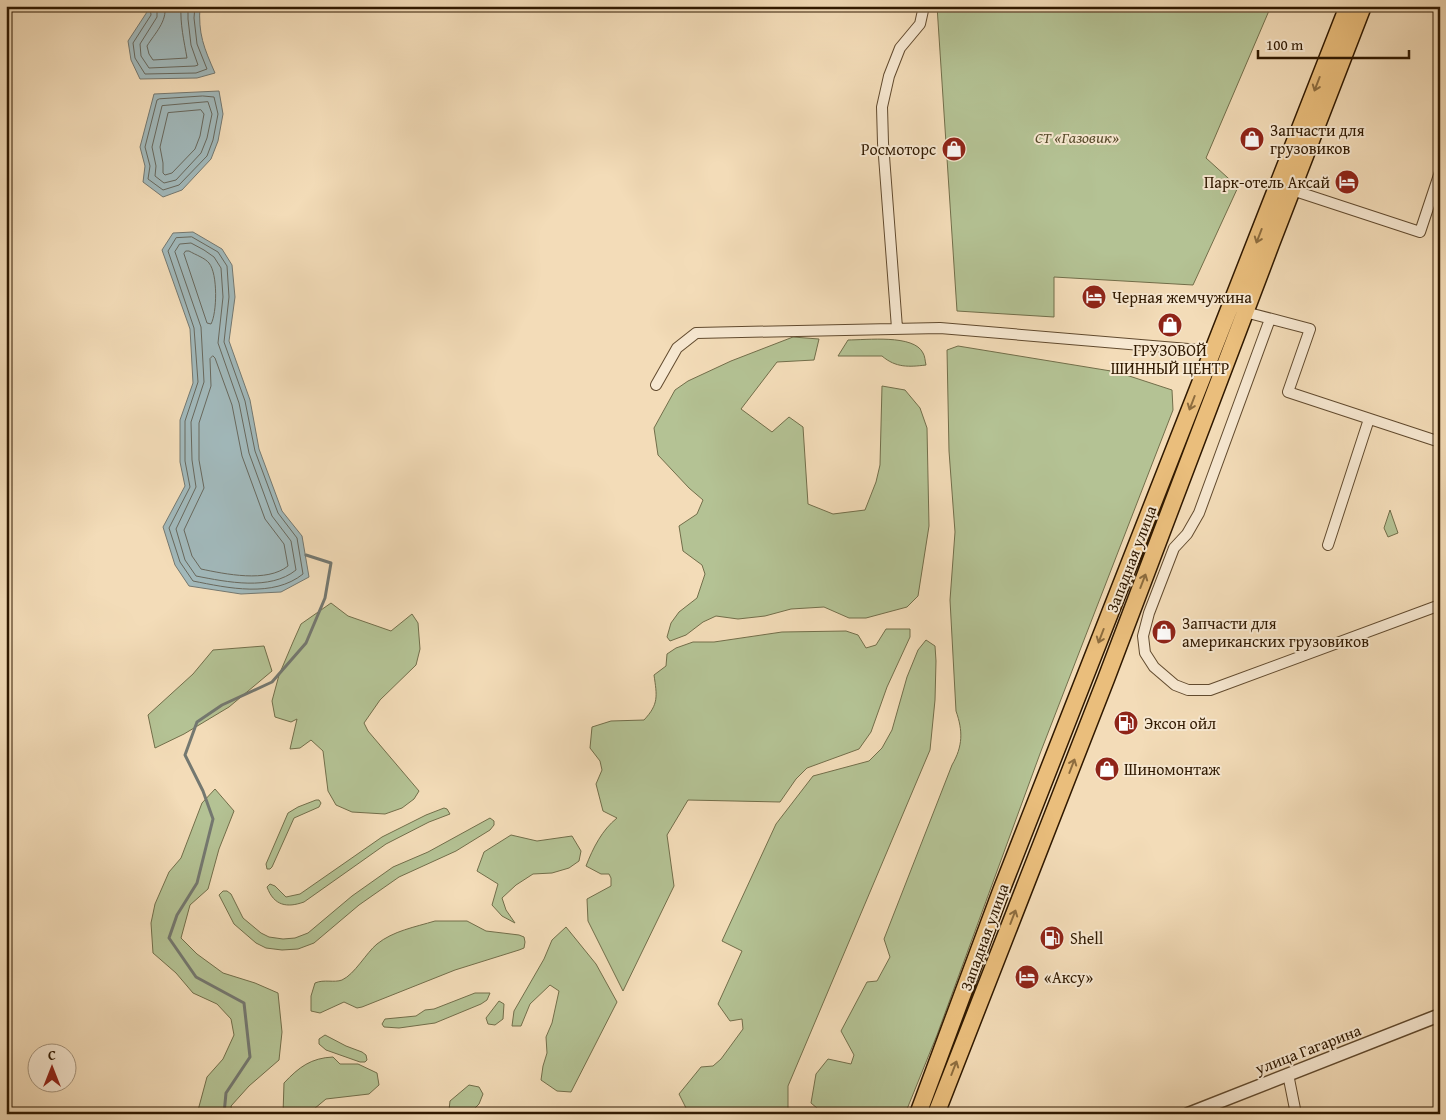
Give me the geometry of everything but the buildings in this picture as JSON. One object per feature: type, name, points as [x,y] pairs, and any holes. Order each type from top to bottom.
[{"type":"main road","name":"Западная улица","points":[[918,1114],[1001,891],[1348,6]]},
{"type":"main road","name":"Западная улица","points":[[936,1114],[1106,679],[1363,6]]},
{"type":"street","points":[[897,328],[882,107],[889,76],[900,48],[920,24],[924,6]]},
{"type":"street","points":[[1292,190],[1420,232],[1440,172]]},
{"type":"street","points":[[1245,312],[1310,329],[1288,392],[1440,442]]},
{"type":"street","points":[[1270,320],[1199,514],[1187,534],[1174,548],[1149,613],[1143,636],[1145,653],[1154,667],[1175,685],[1188,690],[1210,690],[1440,605]]},
{"type":"street","points":[[656,385],[677,348],[696,333],[940,328],[1212,351]]},
{"type":"street","points":[[1328,545],[1369,419]]},
{"type":"street","name":"улица Гагарина","points":[[1188,1114],[1440,1015]]},
{"type":"street","points":[[1288,1074],[1296,1114]]},
{"type":"green space","name":"СТ «Газовик»","points":[[937,6],[1271,6],[1206,158],[1238,187],[1193,285],[1054,277],[1054,317],[957,311]]},
{"type":"green space","points":[[793,337],[819,339],[814,360],[777,362],[741,409],[772,432],[789,417],[803,427],[808,504],[833,514],[865,510],[876,482],[880,465],[882,386],[905,390],[920,408],[927,428],[929,526],[918,596],[907,607],[866,618],[849,618],[824,607],[791,609],[765,616],[738,619],[716,616],[703,622],[686,635],[670,641],[667,637],[671,623],[679,612],[697,598],[705,574],[702,565],[683,551],[679,526],[697,514],[703,500],[658,455],[654,428],[675,390],[688,381],[731,361]]},
{"type":"green space","points":[[889,339],[910,343],[918,347],[923,353],[926,365],[898,365],[882,356],[838,356],[848,340]]},
{"type":"green space","points":[[958,346],[1117,372],[1172,390],[1173,410],[1041,751],[937,1035],[905,1114],[824,1114],[811,1103],[816,1074],[828,1059],[851,1064],[854,1055],[841,1031],[867,982],[877,981],[890,957],[884,939],[960,745],[961,732],[956,711],[950,600],[955,532],[949,451],[947,350]]},
{"type":"green space","points":[[1390,510],[1398,533],[1388,537],[1384,528]]},
{"type":"green space","points":[[331,603],[348,616],[391,631],[412,614],[418,623],[420,649],[416,665],[380,700],[364,723],[368,731],[419,791],[414,799],[402,808],[385,814],[352,812],[336,805],[328,791],[323,751],[311,740],[300,748],[290,749],[297,719],[291,722],[275,717],[272,701],[279,675],[301,624]]},
{"type":"green space","points":[[886,629],[910,629],[910,637],[887,687],[871,732],[859,749],[807,768],[796,779],[780,802],[688,800],[667,835],[674,886],[623,991],[588,921],[587,899],[611,886],[611,878],[609,874],[601,874],[586,866],[598,840],[617,818],[603,811],[596,784],[602,770],[600,761],[590,748],[592,727],[611,721],[644,720],[655,704],[656,689],[654,675],[666,666],[667,654],[676,648],[693,642],[714,642],[782,632],[846,631],[858,635],[866,648],[876,645]]},
{"type":"green space","points":[[926,640],[935,646],[936,661],[935,700],[930,750],[788,1086],[788,1114],[689,1114],[679,1094],[701,1067],[713,1066],[721,1059],[743,1029],[742,1019],[730,1021],[718,1004],[742,951],[722,941],[776,824],[813,776],[869,761],[882,748],[892,730],[907,677],[918,650]]},
{"type":"green space","points":[[264,646],[272,671],[229,707],[184,734],[155,748],[148,715],[193,674],[213,650]]},
{"type":"green space","points":[[215,789],[234,811],[219,849],[208,889],[190,905],[181,938],[197,954],[223,973],[255,983],[278,993],[282,1032],[279,1060],[249,1086],[231,1106],[232,1114],[197,1114],[207,1077],[223,1059],[234,1035],[231,1019],[217,1004],[193,993],[176,973],[153,953],[151,923],[155,904],[169,872],[181,858],[202,803]]},
{"type":"green space","points":[[319,800],[321,803],[319,807],[294,818],[272,867],[267,869],[266,864],[288,813]]},
{"type":"green space","points":[[444,808],[450,814],[429,822],[386,844],[304,902],[287,905],[277,902],[267,887],[270,884],[275,886],[286,897],[300,894],[382,837]]},
{"type":"green space","points":[[490,818],[494,821],[494,825],[490,830],[456,851],[399,877],[359,905],[314,943],[298,949],[266,948],[256,943],[234,924],[219,895],[223,891],[231,894],[243,918],[261,933],[269,937],[295,938],[308,933],[352,896],[393,867],[428,852]]},
{"type":"green space","points":[[511,835],[537,841],[572,836],[581,851],[579,861],[569,868],[552,873],[533,874],[516,885],[502,898],[506,910],[515,923],[502,916],[492,905],[498,884],[477,871],[484,852]]},
{"type":"green space","points":[[435,921],[467,921],[486,931],[519,935],[524,937],[524,948],[455,970],[362,1007],[357,1008],[344,1002],[320,1013],[311,1011],[311,996],[315,983],[342,980],[383,940],[404,930]]},
{"type":"green space","points":[[566,927],[596,964],[617,1002],[571,1092],[557,1091],[541,1080],[547,1053],[546,1037],[552,1023],[559,991],[550,985],[530,1004],[521,1026],[512,1026],[514,1011],[544,959],[552,940]]},
{"type":"green space","points":[[475,993],[490,993],[487,1000],[481,1004],[435,1023],[399,1028],[384,1027],[382,1024],[385,1019],[416,1016],[425,1010],[434,1009]]},
{"type":"green space","points":[[499,1001],[504,1004],[503,1019],[495,1025],[488,1024],[486,1018]]},
{"type":"green space","points":[[325,1035],[362,1052],[366,1055],[367,1060],[360,1062],[326,1050],[319,1044],[319,1039]]},
{"type":"green space","points":[[333,1057],[340,1064],[358,1064],[377,1073],[379,1085],[369,1094],[326,1099],[308,1114],[283,1114],[284,1083],[306,1064],[318,1059]]},
{"type":"green space","points":[[469,1085],[479,1087],[483,1094],[479,1104],[469,1114],[452,1114],[449,1110],[450,1101]]},
{"type":"water","points":[[145,6],[200,6],[200,25],[203,41],[215,73],[197,78],[140,79],[131,60],[128,41],[147,12]]},
{"type":"water","points":[[219,91],[223,114],[218,141],[211,159],[182,190],[163,197],[143,182],[145,166],[140,147],[154,94]]},
{"type":"water","points":[[193,232],[222,249],[232,265],[235,297],[229,341],[250,400],[259,449],[282,511],[302,536],[309,577],[281,592],[241,594],[189,586],[175,565],[163,527],[185,486],[180,462],[180,420],[193,383],[190,329],[162,250],[173,233]]},
{"type":"waterway","points":[[224,1114],[226,1093],[250,1057],[244,1003],[196,977],[169,938],[177,915],[197,883],[213,819],[203,791],[185,755],[197,722],[222,705],[272,682],[306,643],[325,598],[331,563],[306,555]]},
{"type":"place","name":"Запчасти для грузовиков","points":[[1252,139]]},
{"type":"place","name":"Росмоторс","points":[[954,149]]},
{"type":"place","name":"Парк-отель Аксай","points":[[1347,182]]},
{"type":"place","name":"Черная жемчужина","points":[[1094,297]]},
{"type":"place","name":"ГРУЗОВОЙ ШИННЫЙ ЦЕНТР","points":[[1170,325]]},
{"type":"place","name":"Запчасти для американских грузовиков","points":[[1164,632]]},
{"type":"place","name":"Эксон ойл","points":[[1126,723]]},
{"type":"place","name":"Шиномонтаж","points":[[1107,769]]},
{"type":"place","name":"Shell","points":[[1052,938]]},
{"type":"place","name":"«Аксу»","points":[[1027,977]]}]
